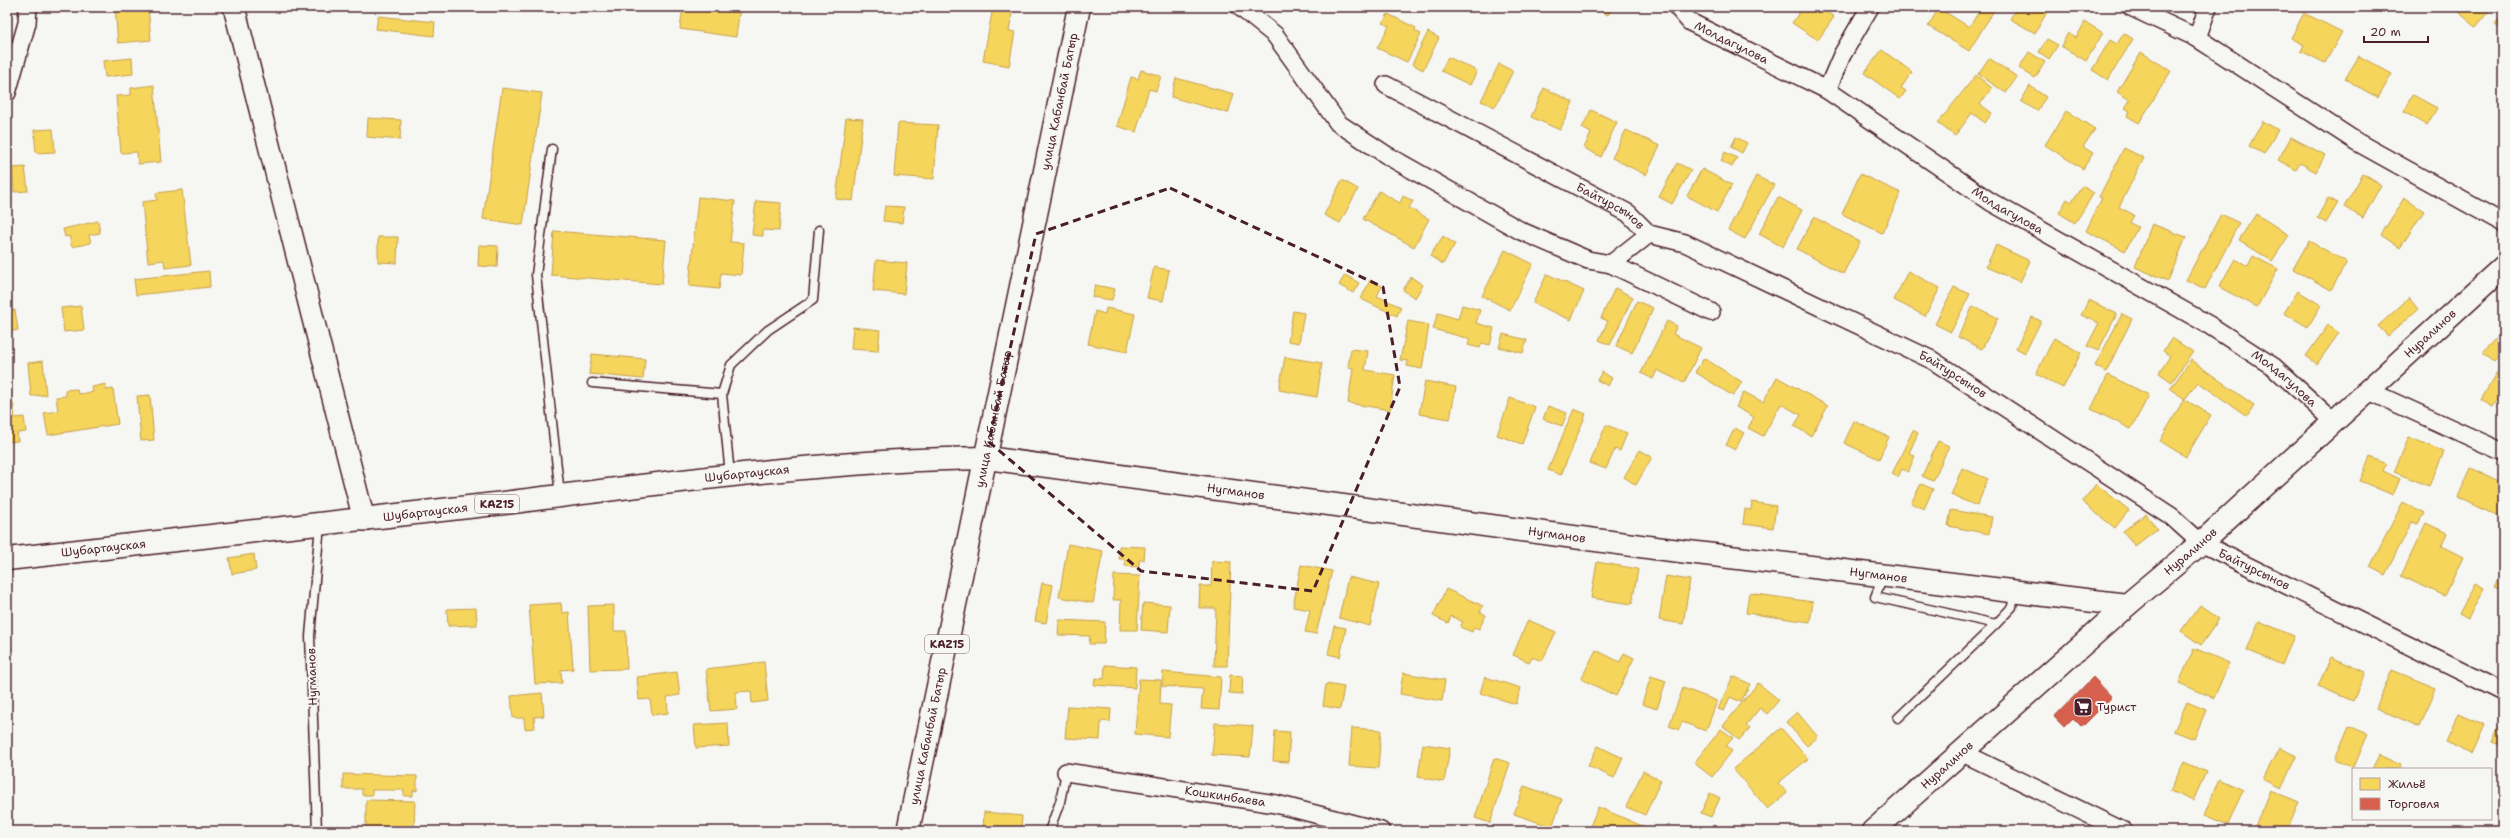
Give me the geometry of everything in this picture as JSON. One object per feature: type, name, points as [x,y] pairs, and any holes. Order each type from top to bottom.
[{"type":"main road","name":"улица Кабанбай Батыр","points":[[908,831],[987,458],[1079,7]]},
{"type":"main road","name":"Нуралинов","points":[[1873,831],[2127,605],[2201,544],[2367,390],[2503,267]]},
{"type":"main road","name":"Шубартауская","points":[[7,559],[364,520],[730,476],[911,459],[987,458]]},
{"type":"main road","name":"Нугманов","points":[[987,458],[1884,577],[2127,605]]},
{"type":"street","points":[[7,93],[27,23],[28,7]]},
{"type":"street","points":[[234,7],[364,520]]},
{"type":"street","points":[[1240,7],[1275,35],[1338,123],[1388,156],[1521,231],[1588,260],[1611,264],[1711,312]]},
{"type":"street","name":"Молдагулова","points":[[1677,7],[1690,22],[1827,90],[1991,202],[2208,325],[2274,367],[2334,421]]},
{"type":"street","points":[[1827,90],[1842,55],[1870,7]]},
{"type":"street","points":[[2131,7],[2197,38],[2357,142],[2503,223]]},
{"type":"street","points":[[2197,38],[2208,7]]},
{"type":"street","name":"Байтурсынов","points":[[1386,85],[1628,213],[1649,234],[1684,243],[1932,360],[2171,516],[2201,544],[2503,692]]},
{"type":"street","points":[[1611,264],[1649,234]]},
{"type":"street","points":[[2367,390],[2503,452]]},
{"type":"street","points":[[1961,752],[2123,831]]},
{"type":"street","name":"Кошкинбаева","points":[[1066,772],[1276,804],[1381,831]]},
{"type":"lane","points":[[552,149],[536,275],[560,496]]},
{"type":"lane","points":[[730,476],[722,394],[732,365],[768,330],[813,300],[819,230]]},
{"type":"lane","points":[[592,383],[722,394]]},
{"type":"lane","name":"Нугманов","points":[[317,831],[310,636],[320,524]]},
{"type":"lane","points":[[1884,577],[1875,597],[1996,624]]},
{"type":"lane","points":[[1898,718],[2012,607],[2014,592]]},
{"type":"lane","points":[[1050,831],[1060,802],[1066,772]]},
{"type":"highlighted area","points":[[1170,188],[1383,287],[1400,387],[1313,591],[1141,571],[989,442],[1036,234]]},
{"type":"building: Жильё","points":[[115,7],[148,7],[151,40],[118,43]]},
{"type":"building: Жильё","points":[[683,7],[740,7],[736,37],[680,29]]},
{"type":"building: Жильё","points":[[993,7],[1013,7],[1009,31],[1015,32],[1009,66],[983,61]]},
{"type":"building: Жильё","points":[[1593,7],[1612,7],[1608,15]]},
{"type":"building: Жильё","points":[[1803,7],[1819,7],[1834,17],[1818,40],[1792,23]]},
{"type":"building: Жильё","points":[[1982,7],[1996,7],[1969,51],[1928,26],[1939,8],[1969,27]]},
{"type":"building: Жильё","points":[[2017,7],[2050,7],[2035,33],[2010,19]]},
{"type":"building: Жильё","points":[[2457,7],[2492,7],[2476,27],[2455,9]]},
{"type":"building: Жильё","points":[[2304,13],[2342,32],[2325,63],[2301,51],[2304,45],[2291,38]]},
{"type":"building: Жильё","points":[[1388,14],[1416,28],[1415,31],[1421,34],[1407,62],[1377,48],[1389,26],[1383,23]]},
{"type":"building: Жильё","points":[[2503,14],[2503,31],[2495,24]]},
{"type":"building: Жильё","points":[[378,16],[435,22],[434,36],[376,29]]},
{"type":"building: Жильё","points":[[2085,22],[2103,33],[2086,61],[2061,46],[2068,33],[2076,38]]},
{"type":"building: Жильё","points":[[1428,32],[1439,38],[1423,70],[1412,64]]},
{"type":"building: Жильё","points":[[2124,33],[2133,39],[2108,80],[2092,70],[2110,40],[2117,44]]},
{"type":"building: Жильё","points":[[2047,39],[2058,45],[2049,59],[2039,52]]},
{"type":"building: Жильё","points":[[1882,50],[1912,72],[1901,88],[1906,91],[1900,99],[1864,73]]},
{"type":"building: Жильё","points":[[2029,52],[2045,62],[2035,78],[2019,68]]},
{"type":"building: Жильё","points":[[2141,52],[2171,71],[2139,123],[2127,116],[2130,111],[2125,108],[2130,100],[2117,92]]},
{"type":"building: Жильё","points":[[2359,56],[2392,74],[2378,98],[2345,79]]},
{"type":"building: Жильё","points":[[1448,57],[1477,71],[1470,85],[1441,71]]},
{"type":"building: Жильё","points":[[132,58],[133,74],[105,77],[103,61]]},
{"type":"building: Жильё","points":[[1989,58],[2017,77],[2006,93],[1978,74]]},
{"type":"building: Жильё","points":[[1499,64],[1513,71],[1495,107],[1481,101]]},
{"type":"building: Жильё","points":[[1141,70],[1161,76],[1156,91],[1149,89],[1136,132],[1117,126],[1131,77],[1138,79]]},
{"type":"building: Жильё","points":[[1976,75],[1992,88],[1980,104],[1992,113],[1985,123],[1972,113],[1955,136],[1938,123]]},
{"type":"building: Жильё","points":[[1176,78],[1234,94],[1228,113],[1171,97]]},
{"type":"building: Жильё","points":[[154,85],[161,162],[138,164],[137,152],[121,153],[116,96],[131,95],[131,88]]},
{"type":"building: Жильё","points":[[2030,86],[2046,97],[2037,111],[2021,101]]},
{"type":"building: Жильё","points":[[502,88],[542,93],[523,225],[483,219]]},
{"type":"building: Жильё","points":[[1544,88],[1573,102],[1560,130],[1531,117]]},
{"type":"building: Жильё","points":[[2413,95],[2437,108],[2427,125],[2404,112]]},
{"type":"building: Жильё","points":[[1591,110],[1617,122],[1601,157],[1584,148],[1591,133],[1582,128]]},
{"type":"building: Жильё","points":[[2066,111],[2095,129],[2083,147],[2093,153],[2083,169],[2045,145]]},
{"type":"building: Жильё","points":[[368,118],[401,120],[400,140],[367,137]]},
{"type":"building: Жильё","points":[[846,118],[863,119],[853,201],[836,199]]},
{"type":"building: Жильё","points":[[2263,121],[2278,130],[2264,154],[2249,146]]},
{"type":"building: Жильё","points":[[898,123],[938,125],[934,179],[894,176]]},
{"type":"building: Жильё","points":[[53,129],[55,152],[36,153],[34,130]]},
{"type":"building: Жильё","points":[[1626,130],[1660,146],[1646,175],[1612,158]]},
{"type":"building: Жильё","points":[[1736,137],[1747,143],[1742,153],[1731,147]]},
{"type":"building: Жильё","points":[[2291,137],[2325,155],[2316,172],[2300,163],[2296,170],[2278,160]]},
{"type":"building: Жильё","points":[[2124,148],[2144,158],[2119,207],[2134,215],[2130,223],[2138,227],[2125,251],[2086,231],[2102,198],[2099,197]]},
{"type":"building: Жильё","points":[[1725,152],[1737,158],[1732,167],[1721,161]]},
{"type":"building: Жильё","points":[[1677,163],[1691,170],[1672,204],[1659,197]]},
{"type":"building: Жильё","points":[[25,167],[28,191],[14,192],[12,168]]},
{"type":"building: Жильё","points":[[1702,169],[1732,185],[1717,212],[1687,196]]},
{"type":"building: Жильё","points":[[1860,174],[1901,193],[1882,233],[1842,214]]},
{"type":"building: Жильё","points":[[2363,174],[2381,185],[2363,218],[2344,207]]},
{"type":"building: Жильё","points":[[1756,176],[1774,185],[1745,239],[1728,230]]},
{"type":"building: Жильё","points":[[1342,180],[1358,189],[1340,223],[1324,215]]},
{"type":"building: Жильё","points":[[2082,186],[2094,193],[2075,223],[2059,213],[2067,199],[2072,202]]},
{"type":"building: Жильё","points":[[182,190],[191,265],[165,268],[164,260],[148,262],[142,202],[157,200],[156,193]]},
{"type":"building: Жильё","points":[[1379,191],[1400,203],[1403,196],[1413,201],[1409,208],[1429,219],[1414,247],[1363,219]]},
{"type":"building: Жильё","points":[[698,197],[735,201],[730,242],[744,243],[741,275],[721,273],[719,289],[689,286]]},
{"type":"building: Жильё","points":[[1778,197],[1802,210],[1783,247],[1759,234]]},
{"type":"building: Жильё","points":[[2328,198],[2338,203],[2326,223],[2317,218]]},
{"type":"building: Жильё","points":[[2404,198],[2424,211],[2400,248],[2381,235]]},
{"type":"building: Жильё","points":[[756,201],[781,203],[779,231],[763,230],[763,236],[752,235]]},
{"type":"building: Жильё","points":[[885,206],[904,207],[902,223],[883,221]]},
{"type":"building: Жильё","points":[[2221,214],[2239,223],[2205,289],[2186,280]]},
{"type":"building: Жильё","points":[[2256,214],[2289,235],[2272,261],[2239,240]]},
{"type":"building: Жильё","points":[[1814,217],[1860,242],[1843,274],[1797,249]]},
{"type":"building: Жильё","points":[[98,221],[100,233],[89,235],[91,243],[72,247],[69,236],[65,237],[63,229]]},
{"type":"building: Жильё","points":[[2152,224],[2186,237],[2168,281],[2135,267]]},
{"type":"building: Жильё","points":[[554,231],[666,240],[662,284],[551,275]]},
{"type":"building: Жильё","points":[[1443,236],[1455,244],[1443,264],[1430,256]]},
{"type":"building: Жильё","points":[[378,237],[398,237],[397,263],[378,262]]},
{"type":"building: Жильё","points":[[2309,241],[2347,262],[2331,290],[2293,269]]},
{"type":"building: Жильё","points":[[479,245],[498,246],[497,267],[478,266]]},
{"type":"building: Жильё","points":[[1996,245],[2030,261],[2020,282],[1986,267]]},
{"type":"building: Жильё","points":[[1505,250],[1533,264],[1510,310],[1482,296]]},
{"type":"building: Жильё","points":[[2253,256],[2278,269],[2257,307],[2219,287],[2235,259],[2248,266]]},
{"type":"building: Жильё","points":[[876,260],[907,263],[904,294],[873,291]]},
{"type":"building: Жильё","points":[[1154,267],[1169,270],[1163,301],[1147,298]]},
{"type":"building: Жильё","points":[[209,271],[210,287],[136,295],[134,279]]},
{"type":"building: Жильё","points":[[1908,271],[1940,288],[1925,316],[1894,300]]},
{"type":"building: Жильё","points":[[1547,274],[1584,291],[1571,320],[1533,303]]},
{"type":"building: Жильё","points":[[1345,275],[1359,283],[1353,293],[1339,285]]},
{"type":"building: Жильё","points":[[1411,277],[1423,285],[1415,298],[1403,290]]},
{"type":"building: Жильё","points":[[1370,280],[1382,286],[1377,296],[1401,307],[1397,316],[1361,299]]},
{"type":"building: Жильё","points":[[1095,285],[1115,289],[1112,300],[1092,297]]},
{"type":"building: Жильё","points":[[1954,287],[1970,294],[1951,332],[1935,324]]},
{"type":"building: Жильё","points":[[1615,288],[1633,297],[1610,345],[1599,340],[1608,321],[1601,318]]},
{"type":"building: Жильё","points":[[2298,291],[2321,305],[2308,327],[2284,313]]},
{"type":"building: Жильё","points":[[2409,298],[2418,309],[2388,336],[2378,326]]},
{"type":"building: Жильё","points":[[2089,300],[2117,314],[2098,351],[2087,346],[2099,323],[2081,315]]},
{"type":"building: Жильё","points":[[1637,301],[1653,308],[1632,353],[1616,346]]},
{"type":"building: Жильё","points":[[1462,305],[1480,310],[1476,323],[1494,328],[1490,345],[1482,343],[1480,348],[1468,345],[1470,339],[1433,329],[1438,313],[1458,319]]},
{"type":"building: Жильё","points":[[81,306],[84,330],[64,332],[61,308]]},
{"type":"building: Жильё","points":[[1973,306],[1998,318],[1982,349],[1958,337]]},
{"type":"building: Жильё","points":[[1106,308],[1135,314],[1127,352],[1088,344],[1095,311],[1105,314]]},
{"type":"building: Жильё","points":[[15,310],[18,330],[7,332],[7,311]]},
{"type":"building: Жильё","points":[[1293,311],[1304,313],[1299,343],[1288,341]]},
{"type":"building: Жильё","points":[[2122,314],[2132,319],[2106,372],[2095,366]]},
{"type":"building: Жильё","points":[[2032,317],[2041,321],[2025,353],[2016,348]]},
{"type":"building: Жильё","points":[[1408,321],[1429,325],[1422,369],[1407,366],[1408,361],[1400,360]]},
{"type":"building: Жильё","points":[[1667,321],[1677,326],[1673,334],[1701,348],[1684,383],[1657,370],[1653,379],[1641,373]]},
{"type":"building: Жильё","points":[[2328,325],[2339,333],[2317,364],[2306,356]]},
{"type":"building: Жильё","points":[[853,327],[880,330],[878,351],[851,349]]},
{"type":"building: Жильё","points":[[2503,331],[2503,352],[2494,362],[2483,353]]},
{"type":"building: Жильё","points":[[1503,334],[1527,340],[1523,353],[1499,347]]},
{"type":"building: Жильё","points":[[2054,338],[2081,353],[2063,388],[2036,374]]},
{"type":"building: Жильё","points":[[2172,338],[2193,352],[2172,382],[2159,373],[2170,356],[2163,351]]},
{"type":"building: Жильё","points":[[1351,349],[1368,351],[1365,370],[1395,375],[1390,410],[1348,403],[1353,368],[1348,367]]},
{"type":"building: Жильё","points":[[592,354],[645,359],[643,379],[589,374]]},
{"type":"building: Жильё","points":[[1285,357],[1322,363],[1317,397],[1279,390]]},
{"type":"building: Жильё","points":[[1704,358],[1742,382],[1733,396],[1695,372]]},
{"type":"building: Жильё","points":[[2191,360],[2254,405],[2247,416],[2198,382],[2185,399],[2170,389]]},
{"type":"building: Жильё","points":[[43,361],[46,395],[31,396],[28,363]]},
{"type":"building: Жильё","points":[[2503,362],[2503,391],[2493,407],[2481,400]]},
{"type":"building: Жильё","points":[[1602,372],[1612,378],[1608,386],[1597,380]]},
{"type":"building: Жильё","points":[[2108,375],[2149,395],[2131,429],[2091,409]]},
{"type":"building: Жильё","points":[[1777,377],[1828,406],[1811,436],[1794,426],[1801,415],[1781,404],[1763,436],[1748,428],[1754,417],[1736,407],[1744,392],[1763,402]]},
{"type":"building: Жильё","points":[[1425,381],[1456,387],[1450,419],[1419,414]]},
{"type":"building: Жильё","points":[[106,384],[106,390],[113,389],[118,424],[48,435],[44,413],[58,411],[56,397],[66,396],[65,390],[77,389],[78,394],[93,392],[92,387]]},
{"type":"building: Жильё","points":[[150,395],[154,440],[141,441],[137,396]]},
{"type":"building: Жильё","points":[[1510,398],[1535,407],[1522,444],[1497,435]]},
{"type":"building: Жильё","points":[[2184,399],[2211,415],[2186,457],[2160,441]]},
{"type":"building: Жильё","points":[[13,403],[15,418],[24,417],[26,432],[17,433],[18,441],[7,442],[7,404]]},
{"type":"building: Жильё","points":[[1548,406],[1567,413],[1562,426],[1543,419]]},
{"type":"building: Жильё","points":[[1574,409],[1586,414],[1561,475],[1548,470]]},
{"type":"building: Жильё","points":[[1854,421],[1889,437],[1879,459],[1844,443]]},
{"type":"building: Жильё","points":[[1606,425],[1627,433],[1620,451],[1615,449],[1606,469],[1590,463]]},
{"type":"building: Жильё","points":[[1735,428],[1744,433],[1735,450],[1726,445]]},
{"type":"building: Жильё","points":[[1913,430],[1918,433],[1909,453],[1915,456],[1908,472],[1902,469],[1898,477],[1892,474]]},
{"type":"building: Жильё","points":[[2409,437],[2444,452],[2429,486],[2394,472]]},
{"type":"building: Жильё","points":[[1938,441],[1949,446],[1933,481],[1922,476]]},
{"type":"building: Жильё","points":[[1640,450],[1652,457],[1636,485],[1624,477]]},
{"type":"building: Жильё","points":[[2370,457],[2386,464],[2383,471],[2400,479],[2393,495],[2360,481]]},
{"type":"building: Жильё","points":[[1962,468],[1988,479],[1977,506],[1951,495]]},
{"type":"building: Жильё","points":[[2471,468],[2503,483],[2503,509],[2499,517],[2458,497]]},
{"type":"building: Жильё","points":[[1921,484],[1933,489],[1924,509],[1911,503]]},
{"type":"building: Жильё","points":[[2096,484],[2129,510],[2115,528],[2082,502]]},
{"type":"building: Жильё","points":[[1752,502],[1776,506],[1773,528],[1743,524],[1745,509],[1751,510]]},
{"type":"building: Жильё","points":[[2403,502],[2424,513],[2418,524],[2412,522],[2385,575],[2370,567]]},
{"type":"building: Жильё","points":[[1951,510],[1992,517],[1989,534],[1948,526]]},
{"type":"building: Жильё","points":[[2146,514],[2157,529],[2135,546],[2123,531]]},
{"type":"building: Жильё","points":[[2426,523],[2447,533],[2441,546],[2463,557],[2445,596],[2401,576]]},
{"type":"building: Жильё","points":[[1068,544],[1103,551],[1093,603],[1059,597]]},
{"type":"building: Жильё","points":[[1119,546],[1145,547],[1144,560],[1139,560],[1139,567],[1125,566],[1125,559],[1119,559]]},
{"type":"building: Жильё","points":[[254,554],[256,570],[232,574],[229,558]]},
{"type":"building: Жильё","points":[[1212,561],[1231,562],[1227,666],[1214,666],[1216,608],[1199,608],[1200,586],[1211,586]]},
{"type":"building: Жильё","points":[[1597,562],[1638,569],[1632,604],[1591,598]]},
{"type":"building: Жильё","points":[[1301,565],[1332,571],[1316,634],[1305,632],[1310,610],[1293,607]]},
{"type":"building: Жильё","points":[[2503,568],[2503,591],[2494,587]]},
{"type":"building: Жильё","points":[[1114,575],[1140,576],[1137,630],[1120,630],[1121,600],[1113,600]]},
{"type":"building: Жильё","points":[[1666,576],[1690,580],[1683,624],[1659,620]]},
{"type":"building: Жильё","points":[[1348,577],[1379,584],[1370,626],[1339,618]]},
{"type":"building: Жильё","points":[[1042,583],[1053,585],[1046,623],[1035,621]]},
{"type":"building: Жильё","points":[[2475,583],[2484,588],[2468,619],[2459,614]]},
{"type":"building: Жильё","points":[[1446,589],[1483,606],[1480,612],[1486,615],[1479,629],[1474,627],[1472,632],[1460,627],[1463,622],[1451,616],[1448,623],[1433,616]]},
{"type":"building: Жильё","points":[[1749,593],[1813,602],[1810,622],[1746,613]]},
{"type":"building: Жильё","points":[[561,603],[562,613],[569,612],[573,669],[561,670],[562,683],[535,684],[529,605]]},
{"type":"building: Жильё","points":[[1143,603],[1170,605],[1168,632],[1141,630]]},
{"type":"building: Жильё","points":[[614,605],[614,631],[626,631],[627,669],[590,670],[588,606]]},
{"type":"building: Жильё","points":[[2200,605],[2219,619],[2201,645],[2181,631]]},
{"type":"building: Жильё","points":[[476,608],[477,625],[448,626],[447,609]]},
{"type":"building: Жильё","points":[[1059,620],[1105,622],[1104,644],[1089,644],[1090,636],[1058,635]]},
{"type":"building: Жильё","points":[[1528,620],[1556,632],[1542,661],[1532,657],[1529,662],[1513,655]]},
{"type":"building: Жильё","points":[[2259,621],[2294,636],[2282,665],[2247,650]]},
{"type":"building: Жильё","points":[[1334,626],[1346,628],[1340,657],[1328,654]]},
{"type":"building: Жильё","points":[[2194,648],[2229,663],[2214,698],[2179,683]]},
{"type":"building: Жильё","points":[[1596,650],[1620,662],[1624,653],[1634,658],[1616,696],[1581,679]]},
{"type":"building: Жильё","points":[[2331,657],[2366,672],[2353,701],[2318,686]]},
{"type":"building: Жильё","points":[[764,662],[768,701],[752,703],[751,691],[736,692],[737,709],[711,711],[706,669]]},
{"type":"building: Жильё","points":[[1105,665],[1136,667],[1135,688],[1094,685],[1095,678],[1104,679]]},
{"type":"building: Жильё","points":[[2392,670],[2436,688],[2420,727],[2376,708]]},
{"type":"building: Жильё","points":[[677,672],[680,695],[667,697],[668,713],[652,715],[650,699],[639,700],[637,677]]},
{"type":"building: Жильё","points":[[1163,672],[1221,677],[1219,710],[1201,709],[1203,689],[1162,686]]},
{"type":"building: Жильё","points":[[1403,673],[1445,680],[1442,701],[1400,694]]},
{"type":"building: Жильё","points":[[1230,675],[1243,676],[1242,694],[1229,693]]},
{"type":"building: Жильё","points":[[1651,676],[1666,681],[1657,709],[1642,704]]},
{"type":"building: Жильё","points":[[1733,676],[1750,684],[1741,702],[1730,697],[1724,711],[1718,709]]},
{"type":"building: Жильё","points":[[1485,677],[1521,688],[1516,704],[1480,693]]},
{"type":"building: Жильё","points":[[1139,679],[1161,680],[1160,704],[1171,705],[1168,737],[1135,734]]},
{"type":"building: Жильё","points":[[1758,683],[1779,700],[1767,714],[1760,708],[1746,725],[1750,728],[1739,740],[1723,726]]},
{"type":"building: Жильё","points":[[1326,684],[1344,687],[1340,709],[1323,706]]},
{"type":"building: Жильё","points":[[1683,688],[1717,701],[1706,731],[1682,722],[1679,730],[1669,726]]},
{"type":"building: Жильё","points":[[542,693],[544,716],[534,717],[535,728],[525,729],[524,718],[513,718],[511,696]]},
{"type":"building: Жильё","points":[[2187,702],[2206,710],[2194,739],[2174,731]]},
{"type":"building: Жильё","points":[[1068,706],[1111,709],[1110,722],[1101,721],[1100,740],[1065,738]]},
{"type":"building: Жильё","points":[[1797,712],[1818,737],[1807,746],[1786,722]]},
{"type":"building: Жильё","points":[[2458,713],[2485,725],[2472,754],[2445,742]]},
{"type":"building: Жильё","points":[[2501,722],[2503,723],[2503,747],[2492,743]]},
{"type":"building: Жильё","points":[[728,723],[729,746],[696,748],[694,725]]},
{"type":"building: Жильё","points":[[1215,723],[1253,726],[1250,757],[1212,755]]},
{"type":"building: Жильё","points":[[2349,726],[2368,734],[2354,767],[2335,759]]},
{"type":"building: Жильё","points":[[1352,728],[1381,730],[1378,768],[1349,766]]},
{"type":"building: Жильё","points":[[1781,728],[1808,759],[1778,783],[1787,793],[1768,809],[1733,769]]},
{"type":"building: Жильё","points":[[1721,729],[1733,738],[1726,746],[1732,751],[1712,777],[1694,763]]},
{"type":"building: Жильё","points":[[1275,731],[1290,732],[1288,762],[1273,761]]},
{"type":"building: Жильё","points":[[1423,744],[1450,748],[1444,782],[1418,777]]},
{"type":"building: Жильё","points":[[1598,746],[1623,758],[1614,778],[1588,766]]},
{"type":"building: Жильё","points":[[2279,748],[2297,756],[2281,788],[2263,779]]},
{"type":"building: Жильё","points":[[2379,755],[2401,765],[2400,768],[2372,768]]},
{"type":"building: Жильё","points":[[1494,758],[1510,763],[1490,823],[1475,818]]},
{"type":"building: Жильё","points":[[2184,762],[2206,772],[2193,801],[2170,791]]},
{"type":"building: Жильё","points":[[1643,771],[1661,780],[1645,815],[1626,807]]},
{"type":"building: Жильё","points":[[343,774],[417,776],[417,791],[413,790],[413,796],[404,796],[404,790],[372,790],[372,795],[362,795],[362,789],[343,789]]},
{"type":"building: Жильё","points":[[2219,779],[2243,790],[2228,825],[2204,815]]},
{"type":"building: Жильё","points":[[1524,786],[1562,799],[1552,827],[1514,814]]},
{"type":"building: Жильё","points":[[2270,790],[2299,802],[2287,831],[2253,831]]},
{"type":"building: Жильё","points":[[1710,793],[1720,798],[1711,817],[1701,813]]},
{"type":"building: Жильё","points":[[366,800],[415,801],[414,831],[366,831]]},
{"type":"building: Жильё","points":[[1598,807],[1654,831],[1588,831]]},
{"type":"building: Жильё","points":[[984,812],[1022,816],[1021,831],[983,831]]},
{"type":"building: Торговля","name":"Турист","points":[[2093,677],[2112,697],[2082,727],[2073,718],[2064,727],[2054,717]]},
{"type":"place","name":"Турист","points":[[2083,707]]}]
